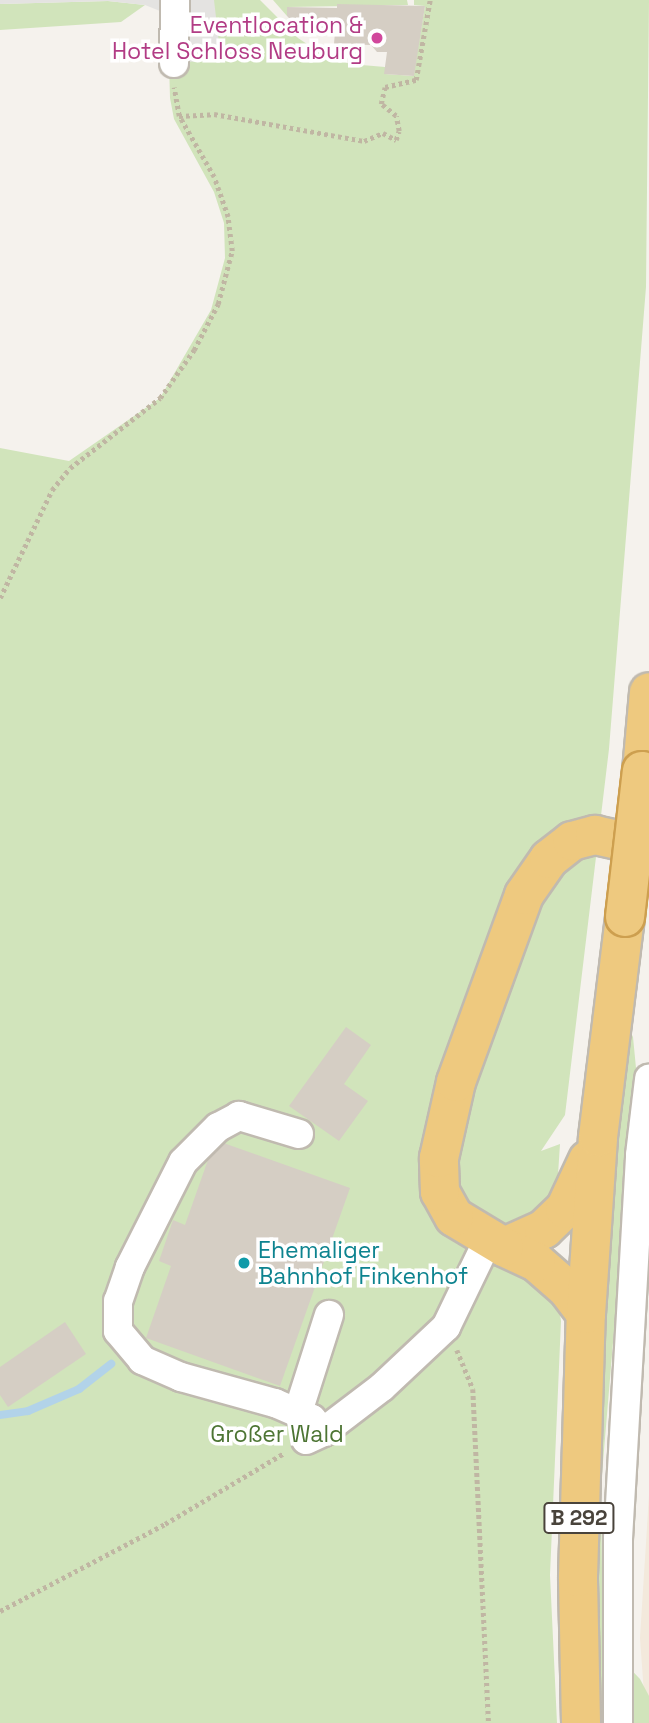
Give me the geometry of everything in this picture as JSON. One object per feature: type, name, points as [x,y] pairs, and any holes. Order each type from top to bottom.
[{"type":"highway","name":"B 292","points":[[581,1723],[579,1510],[586,1314],[598,1137],[649,692]]},
{"type":"highway","points":[[586,1314],[552,1274],[536,1262],[497,1243],[454,1217],[440,1192],[439,1158],[456,1082],[524,895],[549,859],[572,841],[595,835],[649,847]]},
{"type":"highway","points":[[497,1243],[544,1229],[565,1209],[598,1137]]},
{"type":"street","points":[[174,63],[175,0]]},
{"type":"street","points":[[618,1723],[618,1539],[649,1079]]},
{"type":"street","points":[[299,1134],[239,1116],[218,1127],[183,1162],[130,1267],[118,1301],[118,1331],[142,1360],[181,1377],[298,1412],[312,1419],[315,1436],[382,1387],[446,1328],[497,1243]]},
{"type":"street","points":[[298,1412],[329,1315]]},
{"type":"path","points":[[179,116],[214,114],[364,142],[383,133],[396,140],[399,131],[396,116],[381,104],[385,87],[416,80],[430,0]]},
{"type":"path","points":[[0,598],[52,490],[70,468],[160,398],[194,351],[218,304],[232,251],[228,217],[214,177],[179,116],[174,94],[174,63]]},
{"type":"path","points":[[446,1328],[464,1363],[473,1389],[489,1723]]},
{"type":"path","points":[[0,1611],[165,1524],[315,1436]]},
{"type":"shaded area","points":[[0,0],[214,0],[221,60],[169,63],[172,24],[160,11],[145,5],[108,1],[0,4]]},
{"type":"shaded area","points":[[649,1495],[649,1723],[646,1722],[640,1638]]},
{"type":"green space","name":"Großer Wald","points":[[214,0],[260,0],[298,38],[316,50],[350,64],[385,67],[385,74],[413,76],[425,6],[414,5],[414,0],[649,0],[646,287],[609,749],[565,1115],[541,1151],[560,1144],[557,1190],[552,1210],[490,1238],[557,1293],[561,1321],[550,1575],[557,1723],[0,1723],[0,448],[69,461],[160,398],[211,310],[225,258],[224,223],[214,192],[174,119],[170,98],[169,63]]},
{"type":"green space","points":[[273,0],[407,0],[408,5],[288,7],[287,16]]},
{"type":"green space","points":[[108,1],[145,5],[121,22],[0,30],[0,4]]},
{"type":"green space","points":[[629,1029],[633,1037],[636,1068],[601,1486],[603,1653],[609,1723],[603,1723],[595,1633],[595,1518],[611,1194]]},
{"type":"green space","points":[[618,1656],[640,1679],[649,1696],[649,1723],[618,1723]]},
{"type":"building","name":"Eventlocation & Hotel Schloss Neuburg","points":[[337,4],[425,6],[414,76],[384,74],[387,52],[377,52],[371,45],[334,44],[335,32],[302,31],[287,16],[287,7],[337,8]]},
{"type":"building","points":[[346,1027],[371,1045],[344,1084],[368,1101],[339,1141],[289,1106]]},
{"type":"building","name":"Ehemaliger Bahnhof Finkenhof","points":[[215,1140],[350,1188],[280,1386],[146,1338],[171,1266],[159,1261],[173,1220],[185,1225]]},
{"type":"building","points":[[65,1322],[86,1354],[8,1407],[0,1395],[0,1367]]},
{"type":"waterway","points":[[0,1415],[28,1411],[79,1389],[111,1364]]},
{"type":"place","name":"Eventlocation & Hotel Schloss Neuburg","points":[[377,38]]},
{"type":"place","name":"Ehemaliger Bahnhof Finkenhof","points":[[244,1263]]}]
